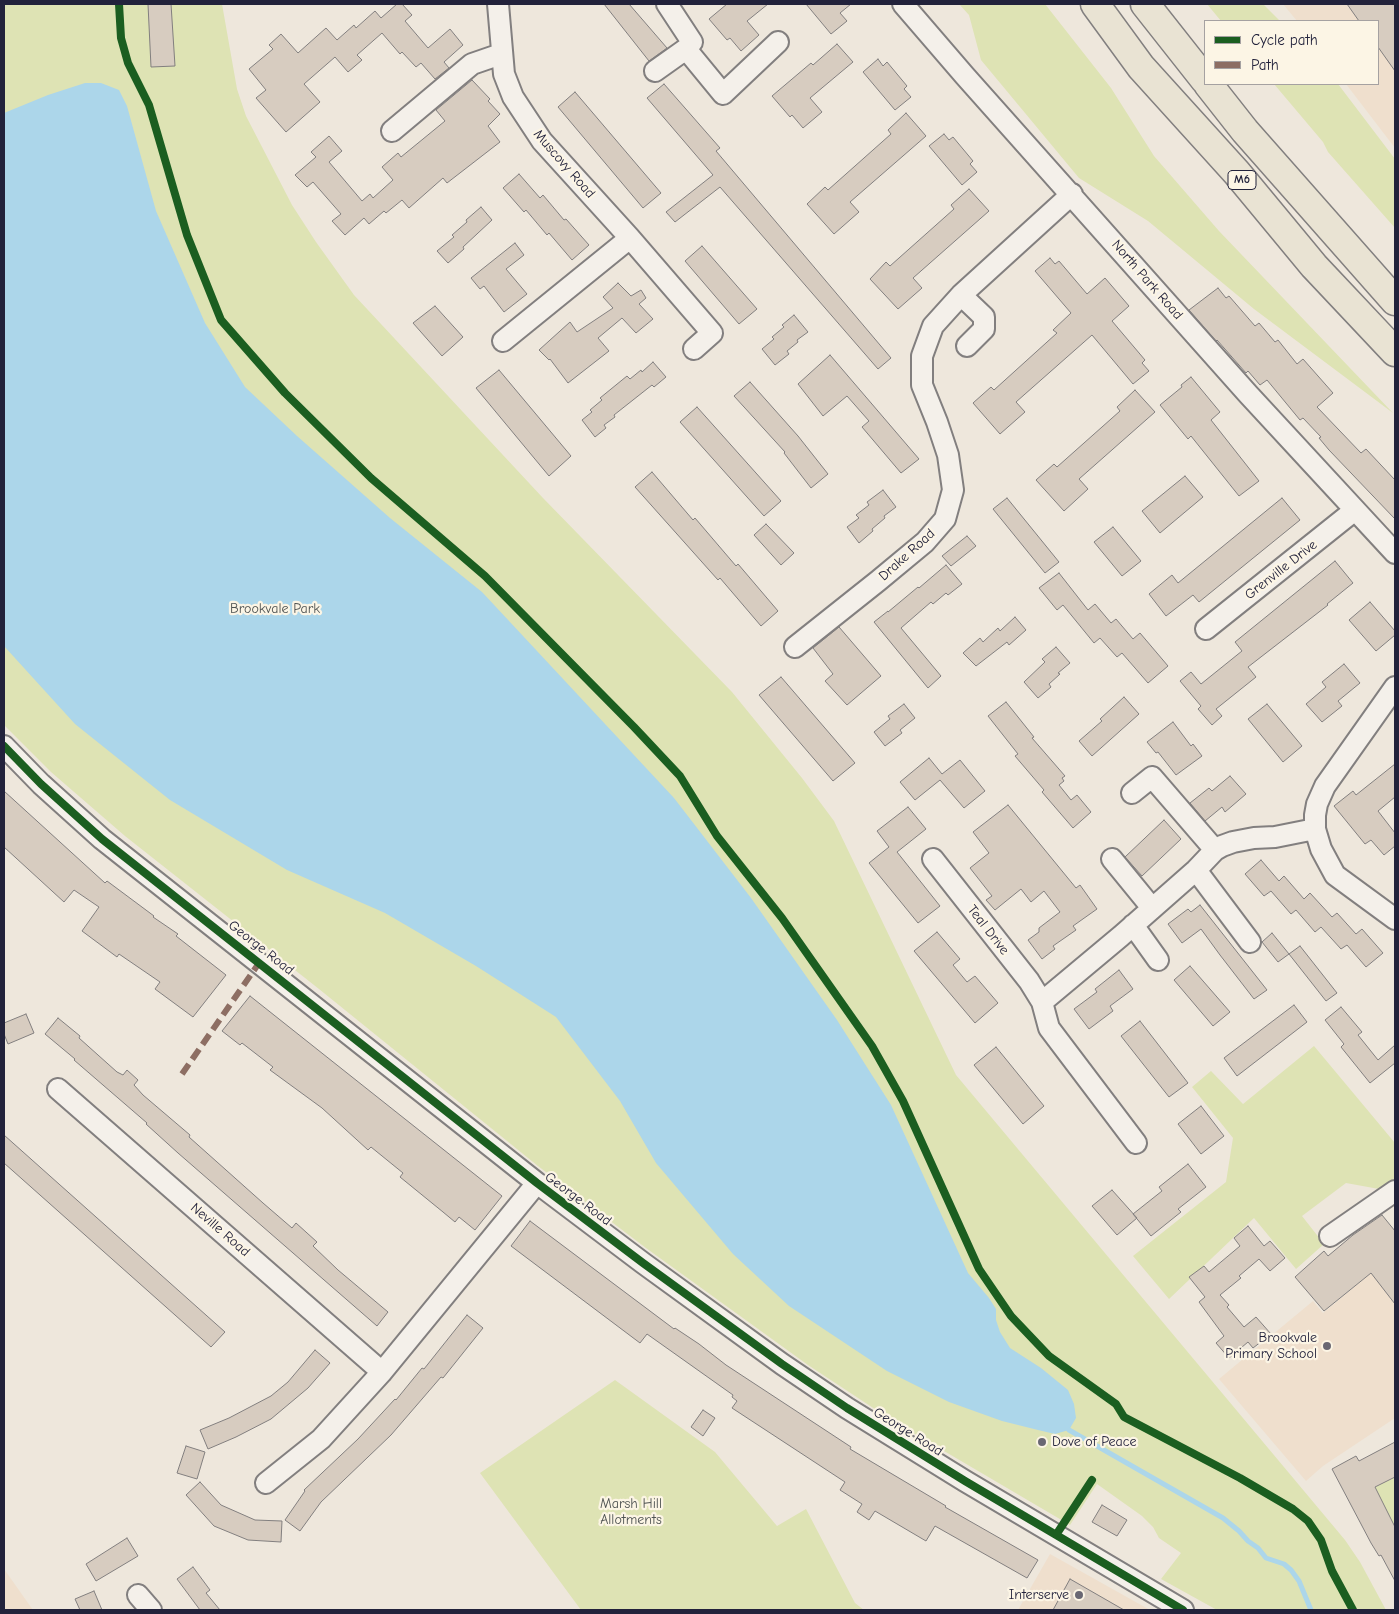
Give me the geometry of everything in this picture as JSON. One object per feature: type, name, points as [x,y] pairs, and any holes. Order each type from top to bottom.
[{"type":"highway","name":"M6","points":[[1095,4],[1140,67],[1236,173],[1314,266],[1395,352]]},
{"type":"highway","points":[[1145,4],[1204,79]]},
{"type":"highway","name":"M6","points":[[1209,85],[1251,138],[1395,301]]},
{"type":"street","name":"Muscovy Road","points":[[498,4],[504,74],[513,97],[542,141],[630,238],[712,333],[694,349]]},
{"type":"street","points":[[655,71],[686,49],[692,42],[667,4]]},
{"type":"street","name":"North Park Road","points":[[903,4],[1248,394],[1395,554]]},
{"type":"street","points":[[686,49],[722,94],[778,42]]},
{"type":"street","points":[[392,131],[472,64],[501,54]]},
{"type":"street","name":"Drake Road","points":[[794,647],[925,542],[945,518],[953,490],[948,454],[922,385],[922,356],[933,326],[961,295],[1072,194]]},
{"type":"street","points":[[503,341],[630,238]]},
{"type":"street","points":[[961,295],[984,317],[984,329],[968,346]]},
{"type":"street","name":"Grenville Drive","points":[[1206,629],[1355,510]]},
{"type":"street","points":[[1395,688],[1325,786],[1317,804],[1315,829],[1321,849],[1335,875],[1395,919]]},
{"type":"street","name":"George Road","points":[[4,746],[41,784],[102,839],[537,1183],[643,1263],[782,1364],[847,1408],[965,1482],[1183,1610]]},
{"type":"street","points":[[1132,793],[1152,777],[1215,850]]},
{"type":"street","points":[[1042,1002],[1196,870],[1215,850],[1233,842],[1315,829]]},
{"type":"street","name":"Teal Drive","points":[[933,859],[1029,981],[1042,1002],[1049,1028],[1136,1143]]},
{"type":"street","points":[[1112,860],[1152,908]]},
{"type":"street","points":[[1196,870],[1250,942]]},
{"type":"street","points":[[1132,925],[1158,960]]},
{"type":"street","name":"Neville Road","points":[[58,1088],[382,1372]]},
{"type":"street","points":[[266,1483],[321,1439],[382,1372],[537,1183]]},
{"type":"street","points":[[1330,1236],[1395,1191]]},
{"type":"shaded area","points":[[1283,4],[1395,4],[1395,148],[1347,85],[1379,85],[1379,20],[1296,20]]},
{"type":"shaded area","name":"Brookvale Primary School","points":[[1395,1253],[1395,1418],[1323,1466],[1306,1481],[1219,1379],[1313,1301],[1323,1313]]},
{"type":"shaded area","points":[[1050,1554],[1150,1610],[1018,1610]]},
{"type":"shaded area","points":[[4,1569],[33,1610],[4,1610]]},
{"type":"green space","name":"Brookvale Park","points":[[4,4],[222,4],[237,89],[246,116],[292,205],[354,295],[543,498],[732,692],[802,778],[834,821],[956,1075],[1345,1540],[1360,1562],[1386,1610],[1217,1610],[1161,1579],[1181,1553],[1159,1538],[1153,1527],[1142,1516],[1097,1484],[1070,1525],[893,1421],[808,1365],[646,1248],[538,1166],[319,989],[125,836],[51,772],[4,725]]},
{"type":"green space","points":[[959,4],[1045,4],[1111,88],[1154,156],[1219,231],[1393,413],[1254,309],[1148,221],[1079,178],[981,60],[969,15]]},
{"type":"green space","points":[[1207,4],[1263,4],[1279,20],[1220,20]]},
{"type":"green space","points":[[1275,85],[1339,85],[1395,159],[1395,228],[1328,152],[1323,142]]},
{"type":"green space","points":[[1314,1046],[1395,1143],[1395,1178],[1379,1189],[1346,1183],[1302,1216],[1324,1244],[1296,1269],[1254,1218],[1169,1299],[1133,1256],[1226,1182],[1233,1138],[1192,1087],[1211,1071],[1243,1104]]},
{"type":"green space","name":"Marsh Hill Allotments","points":[[615,1380],[715,1452],[777,1526],[806,1509],[855,1603],[864,1610],[581,1610],[480,1473]]},
{"type":"green space","points":[[1395,1477],[1395,1523],[1393,1524],[1375,1487]]},
{"type":"water","points":[[85,83],[101,83],[119,90],[127,106],[156,211],[205,323],[245,387],[390,518],[482,592],[674,798],[751,898],[837,1020],[891,1105],[968,1273],[996,1309],[996,1320],[1000,1332],[1010,1348],[1041,1368],[1068,1390],[1074,1404],[1076,1418],[1069,1430],[1055,1434],[1002,1421],[949,1402],[887,1371],[789,1306],[733,1254],[656,1163],[620,1101],[556,1017],[476,966],[385,913],[287,870],[170,800],[75,724],[4,646],[4,113],[48,95]]},
{"type":"building","points":[[148,4],[171,4],[175,66],[151,67]]},
{"type":"building","points":[[397,4],[402,4],[412,15],[405,21],[428,48],[450,29],[463,45],[444,62],[449,68],[435,79],[421,63],[416,67],[402,52],[400,54],[382,33],[357,55],[362,60],[348,72],[335,57],[304,84],[320,102],[286,132],[256,98],[266,90],[249,69],[273,49],[269,45],[281,34],[298,53],[326,28],[337,40],[354,25],[356,28],[375,11],[381,18]]},
{"type":"building","points":[[604,4],[629,4],[667,48],[649,61]]},
{"type":"building","points":[[727,4],[768,4],[747,21],[759,35],[741,51],[730,38],[727,40],[709,19]]},
{"type":"building","points":[[806,4],[851,4],[840,13],[847,21],[831,34]]},
{"type":"building","points":[[1347,4],[1395,4],[1395,71],[1379,48],[1379,20],[1358,20]]},
{"type":"building","points":[[837,44],[853,62],[810,98],[822,112],[803,128],[792,115],[790,117],[772,96]]},
{"type":"building","points":[[878,59],[883,66],[887,62],[907,86],[904,89],[911,97],[895,110],[863,72]]},
{"type":"building","points":[[472,80],[490,99],[488,101],[500,114],[488,126],[500,142],[447,183],[443,178],[409,208],[402,200],[386,213],[384,211],[369,224],[364,218],[345,235],[332,221],[341,214],[313,182],[307,187],[295,175],[316,157],[311,152],[329,136],[342,151],[329,162],[362,201],[370,194],[373,198],[393,180],[382,167],[398,153],[401,157],[445,121],[436,110]]},
{"type":"building","points":[[664,84],[720,148],[716,151],[891,358],[878,369],[720,187],[675,222],[666,212],[713,175],[647,98]]},
{"type":"building","points":[[575,92],[661,193],[643,208],[558,107]]},
{"type":"building","points":[[906,113],[926,136],[850,202],[859,212],[834,234],[807,204],[825,187],[828,190],[891,134],[888,130]]},
{"type":"building","points":[[944,134],[949,140],[953,137],[973,161],[970,164],[977,172],[962,185],[929,146]]},
{"type":"building","points":[[519,174],[540,198],[543,195],[589,245],[572,260],[549,233],[547,235],[526,210],[524,212],[503,188]]},
{"type":"building","points":[[969,189],[989,211],[913,278],[922,288],[898,309],[870,279],[886,262],[890,266],[954,209],[951,205]]},
{"type":"building","points":[[481,207],[492,220],[448,263],[437,251],[454,237],[452,235]]},
{"type":"building","points":[[515,243],[524,255],[506,269],[527,294],[504,312],[484,286],[480,289],[471,278]]},
{"type":"building","points":[[702,246],[757,309],[739,324],[685,261]]},
{"type":"building","points":[[1050,258],[1055,264],[1059,261],[1087,294],[1105,278],[1129,306],[1112,321],[1145,360],[1142,363],[1149,371],[1133,384],[1092,335],[1016,402],[1025,412],[1000,434],[973,403],[991,387],[994,390],[1057,333],[1053,330],[1071,313],[1035,271]]},
{"type":"building","points":[[618,283],[631,296],[641,290],[646,298],[639,304],[653,319],[636,333],[622,318],[598,338],[609,351],[568,383],[550,359],[539,350],[570,322],[577,332],[613,308],[603,297]]},
{"type":"building","points":[[1218,288],[1226,298],[1229,296],[1255,326],[1259,323],[1275,342],[1278,340],[1297,364],[1303,359],[1333,393],[1317,407],[1361,453],[1366,449],[1395,480],[1395,519],[1329,450],[1319,438],[1321,437],[1303,418],[1300,420],[1267,380],[1260,385],[1248,371],[1246,373],[1189,310]]},
{"type":"building","points":[[435,306],[463,337],[442,356],[413,323]]},
{"type":"building","points":[[794,315],[808,332],[787,351],[789,354],[775,365],[762,349],[784,327],[782,325]]},
{"type":"building","points":[[830,355],[919,459],[901,473],[862,427],[869,421],[847,396],[823,416],[798,384]]},
{"type":"building","points":[[653,362],[666,377],[654,387],[652,385],[614,415],[615,417],[604,425],[606,428],[595,437],[582,420],[602,400],[600,398],[627,376],[630,379],[641,370],[642,372]]},
{"type":"building","points":[[499,370],[571,456],[549,476],[476,388]]},
{"type":"building","points":[[1191,377],[1220,412],[1211,420],[1259,481],[1239,496],[1191,436],[1188,439],[1160,405]]},
{"type":"building","points":[[750,382],[798,436],[828,474],[811,488],[785,452],[734,396]]},
{"type":"building","points":[[1135,390],[1155,412],[1079,479],[1088,489],[1064,511],[1036,480],[1054,464],[1057,467],[1120,411],[1117,407]]},
{"type":"building","points":[[697,407],[781,501],[764,516],[680,422]]},
{"type":"building","points":[[652,472],[736,566],[738,564],[778,611],[761,626],[720,578],[718,580],[635,487]]},
{"type":"building","points":[[1185,476],[1203,497],[1160,533],[1142,511]]},
{"type":"building","points":[[883,490],[896,507],[884,516],[885,518],[872,529],[873,531],[859,543],[847,527],[859,518],[856,515],[869,505],[867,502]]},
{"type":"building","points":[[1007,498],[1059,562],[1045,573],[993,509]]},
{"type":"building","points":[[1282,498],[1300,520],[1199,602],[1193,595],[1166,616],[1149,594],[1172,575],[1178,583]]},
{"type":"building","points":[[766,524],[794,553],[781,565],[754,535]]},
{"type":"building","points":[[1113,527],[1141,561],[1122,576],[1094,542]]},
{"type":"building","points":[[967,536],[976,546],[951,566],[942,556]]},
{"type":"building","points":[[1335,561],[1353,583],[1328,605],[1248,667],[1256,677],[1216,709],[1222,716],[1212,725],[1198,709],[1201,706],[1180,681],[1191,672],[1201,684],[1242,651],[1235,642]]},
{"type":"building","points":[[946,565],[962,584],[948,595],[946,593],[933,604],[931,602],[901,628],[941,676],[928,688],[874,622]]},
{"type":"building","points":[[1059,573],[1088,610],[1095,604],[1111,623],[1116,619],[1133,639],[1140,633],[1168,666],[1148,683],[1122,653],[1117,657],[1100,638],[1094,643],[1063,605],[1057,610],[1039,588]]},
{"type":"building","points":[[1370,602],[1395,631],[1395,635],[1376,651],[1349,620]]},
{"type":"building","points":[[1015,617],[1026,630],[1009,645],[1007,642],[976,666],[963,653],[980,638],[983,642],[998,628],[1000,631]]},
{"type":"building","points":[[839,627],[881,676],[847,705],[825,681],[833,674],[813,648]]},
{"type":"building","points":[[1056,647],[1070,663],[1049,684],[1051,687],[1038,698],[1024,682],[1045,662],[1042,659]]},
{"type":"building","points":[[1344,664],[1360,683],[1338,701],[1342,706],[1322,722],[1306,704],[1326,687],[1322,682]]},
{"type":"building","points":[[781,677],[855,763],[833,781],[759,695]]},
{"type":"building","points":[[1124,697],[1139,714],[1092,756],[1079,741],[1102,721],[1100,719]]},
{"type":"building","points":[[1006,702],[1034,737],[1032,738],[1065,776],[1062,778],[1064,781],[1059,785],[1071,800],[1077,795],[1091,812],[1073,828],[1042,792],[1044,790],[1015,756],[1018,754],[988,716]]},
{"type":"building","points":[[904,704],[915,718],[900,730],[902,733],[885,746],[874,732],[890,719],[888,716]]},
{"type":"building","points":[[1267,704],[1302,746],[1283,762],[1248,719]]},
{"type":"building","points":[[1173,722],[1191,746],[1193,744],[1202,756],[1176,775],[1158,752],[1156,753],[1147,742]]},
{"type":"building","points":[[929,758],[942,774],[960,760],[985,791],[964,808],[940,780],[915,800],[900,782]]},
{"type":"building","points":[[1395,764],[1395,797],[1378,811],[1395,833],[1395,846],[1384,855],[1371,840],[1365,844],[1334,806],[1353,791],[1356,795]]},
{"type":"building","points":[[1230,776],[1246,794],[1225,812],[1222,807],[1205,821],[1190,803],[1209,788],[1212,791]]},
{"type":"building","points":[[4,791],[105,883],[107,881],[178,934],[176,936],[226,975],[193,1017],[155,989],[160,982],[119,954],[117,957],[82,931],[99,907],[74,890],[64,902],[4,847]]},
{"type":"building","points":[[1008,805],[1076,888],[1080,885],[1097,909],[1073,926],[1076,930],[1053,946],[1055,949],[1042,959],[1028,940],[1039,932],[1039,928],[1060,912],[1044,891],[1031,902],[1021,889],[995,910],[986,900],[992,896],[970,868],[989,853],[973,832]]},
{"type":"building","points":[[908,807],[926,829],[897,852],[940,906],[918,923],[869,863],[889,847],[877,831]]},
{"type":"building","points":[[1164,820],[1181,839],[1142,876],[1125,857]]},
{"type":"building","points":[[1261,860],[1279,881],[1284,876],[1304,899],[1310,893],[1332,917],[1337,913],[1356,934],[1362,929],[1383,953],[1366,967],[1347,945],[1341,949],[1321,927],[1315,932],[1296,910],[1291,914],[1271,891],[1264,896],[1245,874]]},
{"type":"building","points":[[1200,905],[1267,990],[1254,999],[1201,929],[1182,943],[1168,924],[1188,909],[1191,912]]},
{"type":"building","points":[[937,932],[960,959],[953,965],[967,982],[975,976],[998,1003],[975,1023],[914,951]]},
{"type":"building","points":[[1272,933],[1289,954],[1278,962],[1262,942]]},
{"type":"building","points":[[1300,946],[1337,993],[1326,1001],[1289,954]]},
{"type":"building","points":[[1190,966],[1230,1012],[1213,1026],[1174,980]]},
{"type":"building","points":[[1119,970],[1133,989],[1110,1006],[1113,1011],[1089,1029],[1074,1009],[1097,992],[1095,989]]},
{"type":"building","points":[[250,996],[502,1196],[475,1230],[459,1217],[455,1222],[400,1177],[403,1173],[371,1147],[368,1150],[322,1108],[270,1070],[273,1067],[242,1043],[240,1045],[222,1031]]},
{"type":"building","points":[[1294,1005],[1307,1022],[1237,1076],[1224,1058]]},
{"type":"building","points":[[1341,1007],[1362,1032],[1358,1035],[1378,1060],[1395,1045],[1395,1063],[1370,1083],[1341,1047],[1344,1044],[1325,1020]]},
{"type":"building","points":[[26,1014],[34,1033],[8,1044],[4,1034],[4,1023]]},
{"type":"building","points":[[58,1018],[80,1036],[79,1038],[117,1072],[123,1075],[127,1070],[138,1080],[134,1085],[143,1095],[190,1135],[189,1137],[263,1203],[292,1228],[296,1223],[317,1242],[313,1246],[338,1270],[388,1312],[377,1326],[178,1153],[147,1123],[45,1034]]},
{"type":"building","points":[[1140,1021],[1188,1083],[1169,1097],[1121,1036]]},
{"type":"building","points":[[996,1047],[1044,1106],[1023,1124],[974,1065]]},
{"type":"building","points":[[1201,1106],[1224,1136],[1201,1154],[1178,1124]]},
{"type":"building","points":[[4,1135],[225,1332],[211,1347],[4,1163]]},
{"type":"building","points":[[1188,1164],[1206,1187],[1178,1209],[1181,1212],[1151,1236],[1133,1214],[1162,1191],[1159,1187]]},
{"type":"building","points":[[1112,1190],[1137,1218],[1117,1235],[1092,1206]]},
{"type":"building","points":[[1382,1215],[1395,1231],[1395,1304],[1371,1273],[1324,1311],[1295,1277],[1324,1251],[1328,1256],[1353,1235]]},
{"type":"building","points":[[530,1221],[674,1329],[851,1447],[850,1449],[945,1507],[1038,1560],[1027,1578],[935,1526],[926,1541],[875,1511],[869,1520],[857,1512],[862,1504],[840,1490],[845,1482],[732,1408],[737,1401],[732,1397],[733,1395],[647,1334],[640,1343],[511,1246]]},
{"type":"building","points":[[1248,1226],[1264,1246],[1270,1241],[1285,1258],[1270,1271],[1259,1259],[1239,1276],[1241,1278],[1220,1295],[1229,1305],[1227,1307],[1244,1327],[1256,1317],[1271,1334],[1253,1348],[1248,1342],[1229,1358],[1216,1343],[1224,1336],[1199,1302],[1205,1297],[1189,1277],[1204,1266],[1209,1272],[1240,1246],[1234,1238]]},
{"type":"building","points":[[467,1315],[483,1328],[443,1378],[441,1377],[391,1435],[321,1502],[300,1531],[285,1520],[304,1490],[396,1400],[422,1368],[424,1369]]},
{"type":"building","points":[[315,1350],[330,1363],[308,1388],[271,1419],[208,1449],[200,1430],[229,1418],[271,1396],[288,1382]]},
{"type":"building","points":[[703,1410],[715,1418],[703,1436],[691,1427]]},
{"type":"building","points":[[1395,1442],[1395,1477],[1375,1487],[1395,1527],[1395,1581],[1381,1555],[1379,1556],[1371,1543],[1332,1469],[1356,1456],[1359,1461]]},
{"type":"building","points":[[186,1446],[205,1452],[197,1479],[177,1473]]},
{"type":"building","points":[[200,1482],[221,1505],[255,1520],[282,1521],[281,1542],[248,1540],[214,1526],[186,1495]]},
{"type":"building","points":[[1102,1505],[1127,1520],[1117,1536],[1092,1522]]},
{"type":"building","points":[[127,1538],[138,1556],[96,1581],[86,1564]]},
{"type":"building","points":[[193,1567],[210,1590],[206,1593],[220,1610],[200,1610],[177,1579]]},
{"type":"building","name":"Interserve","points":[[1070,1579],[1124,1610],[1053,1610]]},
{"type":"building","points":[[94,1591],[102,1610],[80,1610],[75,1599]]},
{"type":"waterway","points":[[1069,1430],[1223,1518],[1258,1548],[1266,1558],[1284,1564],[1291,1570],[1299,1581],[1311,1610]]},
{"type":"marked path","points":[[182,1074],[259,963]]},
{"type":"cycle path","points":[[119,4],[121,38],[128,63],[149,105],[187,235],[221,320],[285,393],[371,478],[485,576],[680,776],[717,836],[782,918],[872,1046],[903,1101],[979,1269],[1011,1316],[1049,1356],[1116,1404],[1124,1417],[1240,1478],[1293,1509],[1308,1521],[1321,1540],[1332,1571],[1353,1610]]},
{"type":"cycle path","points":[[4,746],[41,784],[102,839],[537,1183],[643,1263],[782,1364],[847,1408],[965,1481],[1183,1610]]},
{"type":"cycle path","points":[[1056,1535],[1092,1480]]},
{"type":"place","name":"Brookvale Primary School","points":[[1327,1346]]},
{"type":"place","name":"Dove of Peace","points":[[1042,1442]]},
{"type":"place","name":"Interserve","points":[[1079,1595]]}]
